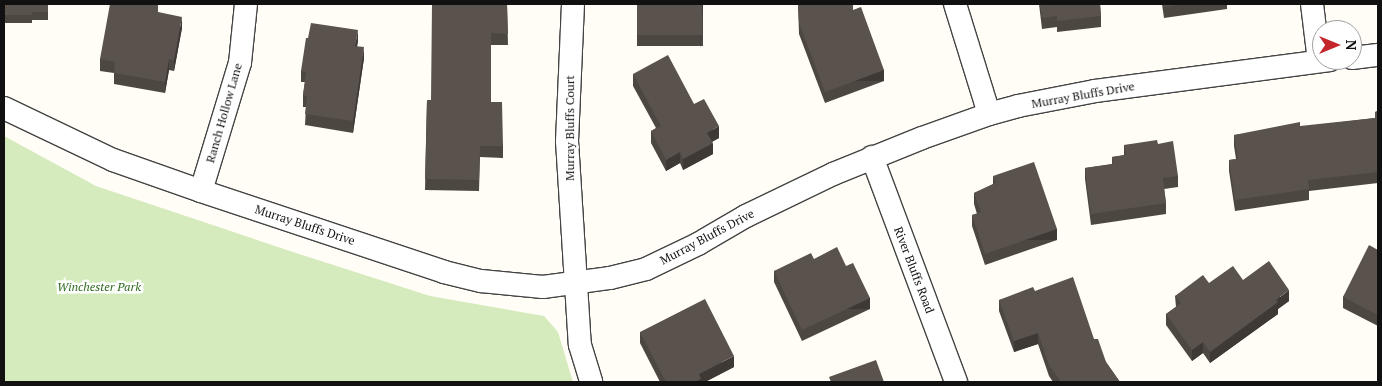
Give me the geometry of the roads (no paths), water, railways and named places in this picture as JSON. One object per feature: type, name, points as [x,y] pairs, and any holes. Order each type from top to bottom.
[{"type":"street","name":"Ranch Hollow Lane","points":[[201,192],[240,63],[246,4]]},
{"type":"street","name":"Murray Bluffs Court","points":[[573,4],[567,141],[580,345],[591,382]]},
{"type":"street","points":[[955,4],[989,114]]},
{"type":"street","points":[[1312,4],[1316,20]]},
{"type":"street","points":[[1362,57],[1378,55]]},
{"type":"street","name":"Murray Bluffs Drive","points":[[4,108],[113,160],[201,192],[444,272],[481,281],[543,287],[628,275],[698,244],[746,216],[872,157],[989,114],[1026,104],[1095,91],[1312,63]]},
{"type":"street","name":"River Bluffs Road","points":[[872,157],[956,382]]},
{"type":"park label","name":"Winchester Park","points":[[99,287]]}]
